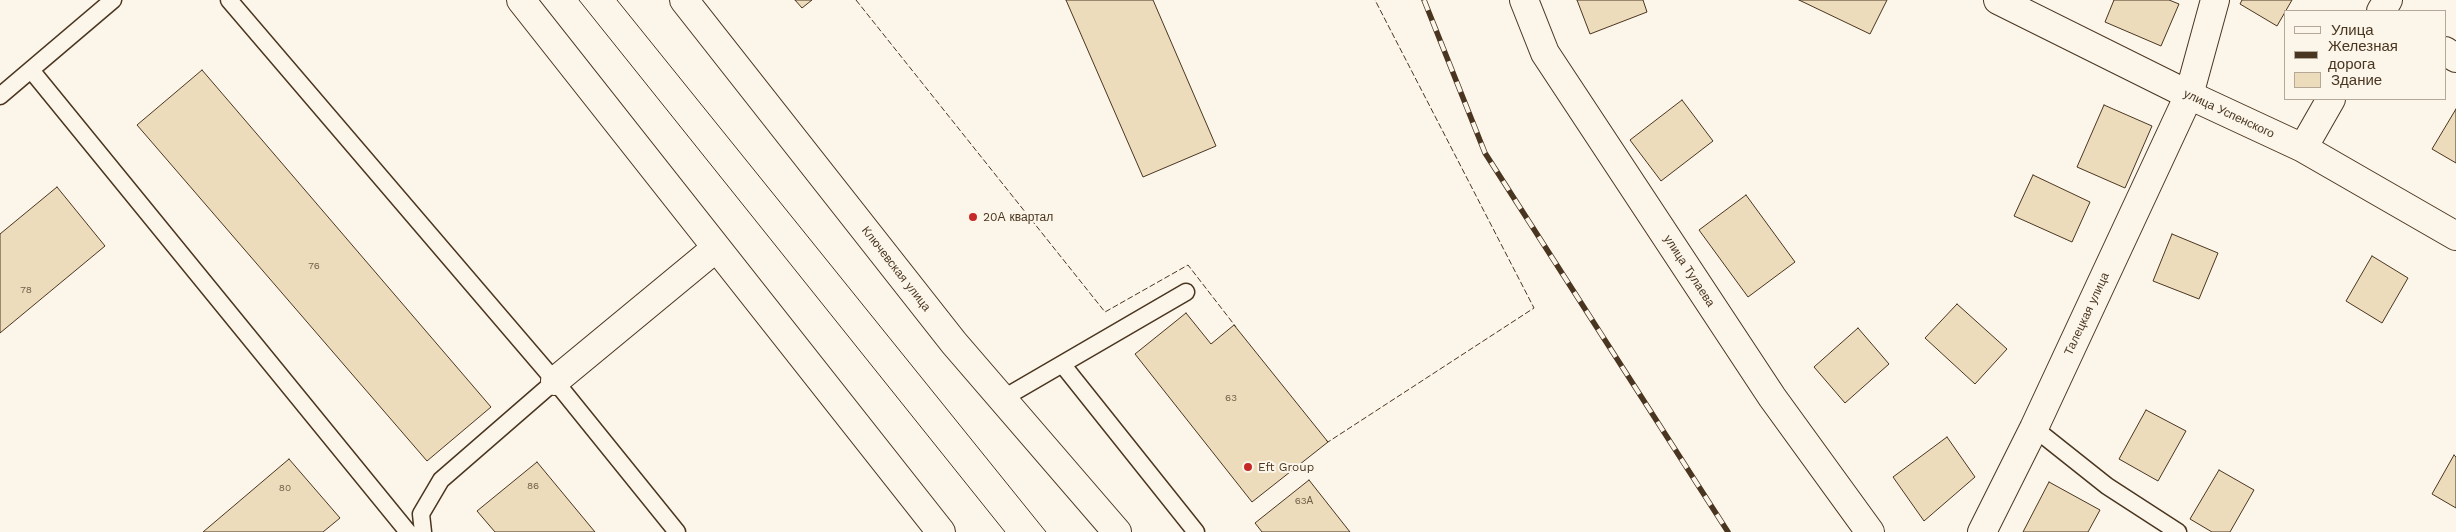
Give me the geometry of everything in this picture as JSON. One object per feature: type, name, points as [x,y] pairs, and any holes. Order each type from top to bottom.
[{"type":"street","points":[[521,0],[941,532]]},
{"type":"street","name":"улица Тулаева","points":[[1524,0],[1545,53],[1772,397],[1870,532]]},
{"type":"street","name":"улица Успенского","points":[[1998,0],[2188,95],[2303,148],[2456,236]]},
{"type":"street","name":"Талецкая улица","points":[[1982,532],[2034,428],[2188,95],[2215,0]]},
{"type":"street","name":"Ключевская улица","points":[[688,3],[954,343],[1117,532]]},
{"type":"street","points":[[2303,148],[2330,100]]},
{"type":"street","points":[[555,381],[716,248]]},
{"type":"lane","points":[[0,96],[113,0]]},
{"type":"lane","points":[[229,0],[555,381],[677,532]]},
{"type":"lane","points":[[31,70],[408,532]]},
{"type":"lane","points":[[1002,399],[1186,292]]},
{"type":"lane","points":[[1062,364],[1196,532]]},
{"type":"lane","points":[[423,532],[421,514],[441,480],[555,381]]},
{"type":"lane","points":[[2034,428],[2107,486],[2178,532]]},
{"type":"building","points":[[795,0],[812,0],[802,8]]},
{"type":"building","points":[[1066,0],[1153,0],[1216,146],[1143,177]]},
{"type":"building","points":[[1577,0],[1643,0],[1647,12],[1590,34]]},
{"type":"building","points":[[1799,0],[1887,0],[1870,34]]},
{"type":"building","points":[[2114,0],[2169,0],[2179,4],[2161,46],[2105,22]]},
{"type":"building","points":[[2242,0],[2292,0],[2286,10],[2284,10],[2284,14],[2277,26],[2240,4]]},
{"type":"building","points":[[202,70],[491,407],[427,461],[137,125]]},
{"type":"building","points":[[1682,100],[1713,141],[1661,181],[1630,140]]},
{"type":"building","points":[[2104,105],[2152,126],[2125,188],[2077,167]]},
{"type":"building","points":[[2456,109],[2456,163],[2432,149]]},
{"type":"building","points":[[2033,175],[2090,202],[2072,242],[2014,216]]},
{"type":"building","points":[[57,187],[105,246],[0,333],[0,234]]},
{"type":"building","points":[[1746,195],[1795,262],[1748,297],[1699,230]]},
{"type":"building","points":[[2172,234],[2218,253],[2199,299],[2153,281]]},
{"type":"building","points":[[2372,256],[2408,278],[2382,323],[2346,301]]},
{"type":"building","points":[[1957,304],[2007,349],[1975,384],[1925,338]]},
{"type":"building","points":[[1186,313],[1211,344],[1234,325],[1328,442],[1252,502],[1135,354]]},
{"type":"building","points":[[1858,328],[1889,364],[1845,403],[1814,367]]},
{"type":"building","points":[[2146,410],[2186,431],[2158,481],[2119,459]]},
{"type":"building","points":[[1947,437],[1975,477],[1924,521],[1893,477]]},
{"type":"building","points":[[2454,455],[2456,457],[2456,508],[2432,494]]},
{"type":"building","points":[[289,459],[340,518],[323,532],[203,532]]},
{"type":"building","points":[[537,462],[595,532],[495,532],[477,511]]},
{"type":"building","points":[[2219,470],[2254,490],[2230,532],[2212,532],[2190,519]]},
{"type":"building","points":[[1309,480],[1350,532],[1262,532],[1255,523]]},
{"type":"building","points":[[2049,482],[2100,510],[2088,532],[2023,532]]},
{"type":"tram line","points":[[579,0],[1005,532]]},
{"type":"tram line","points":[[617,0],[1046,532]]},
{"type":"railway","points":[[1424,0],[1485,153],[1728,532]]},
{"type":"fence","points":[[856,0],[1105,312],[1188,265],[1236,327]]},
{"type":"fence","points":[[1326,440],[1328,442],[1534,308],[1375,0]]},
{"type":"place","name":"20А квартал","points":[[973,217]]},
{"type":"place","name":"Eft Group","points":[[1248,467]]}]
